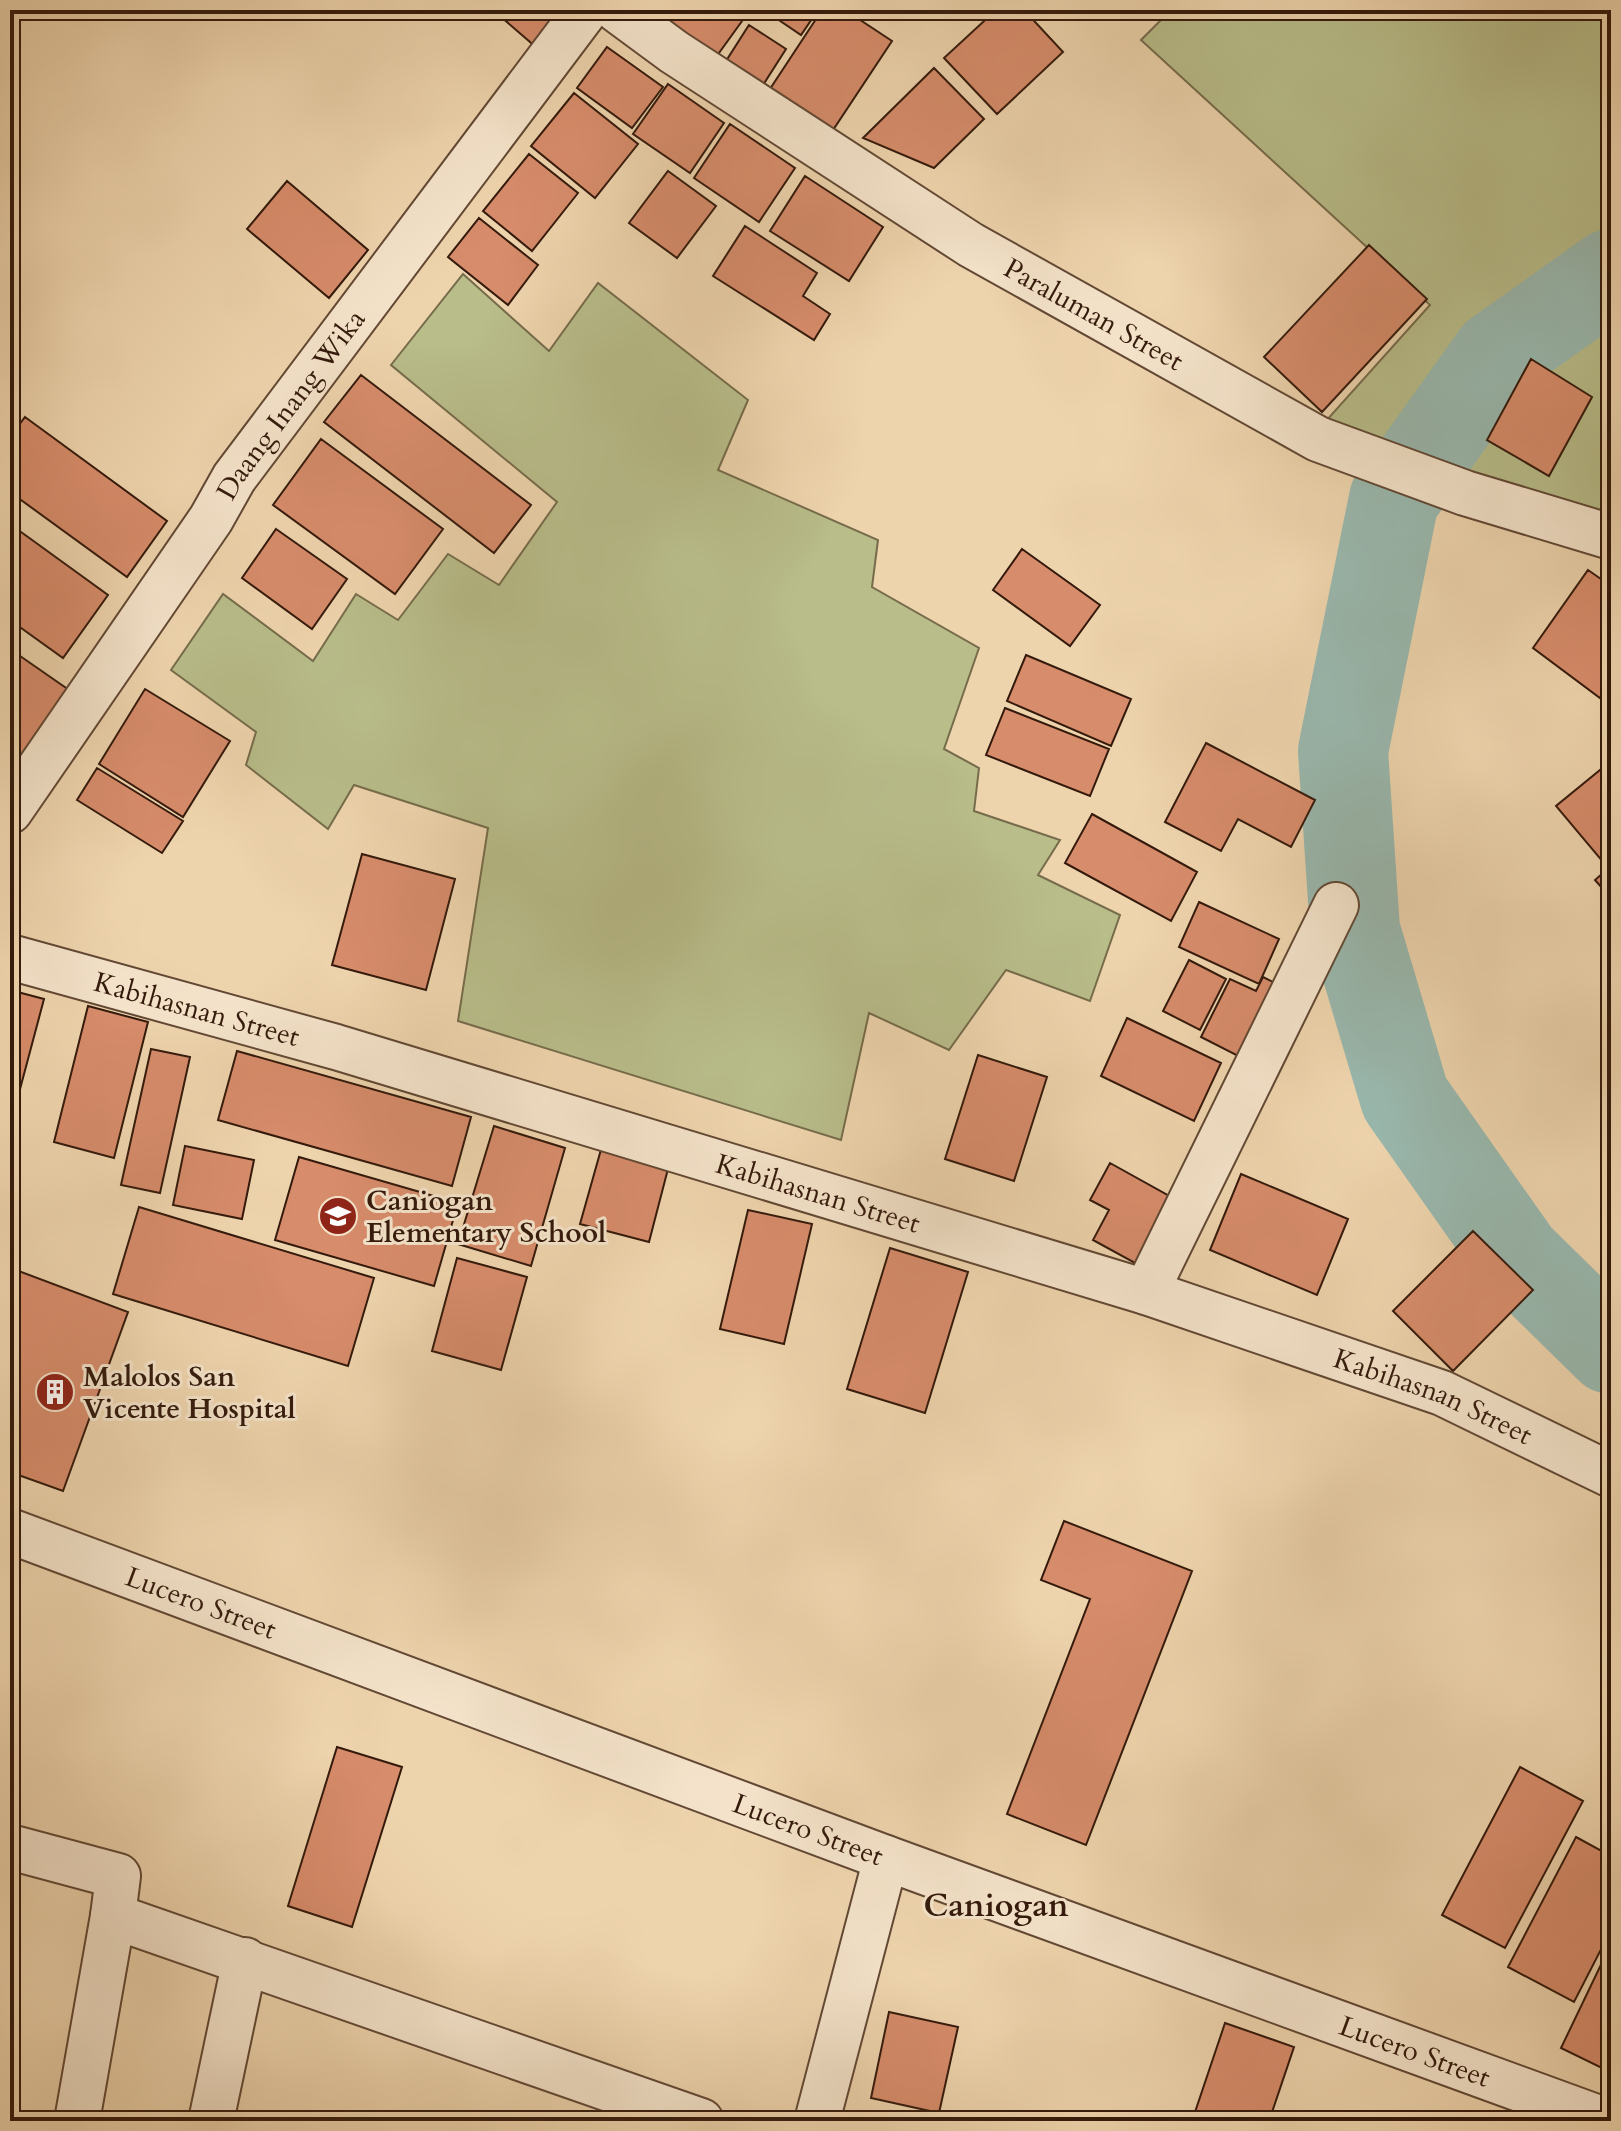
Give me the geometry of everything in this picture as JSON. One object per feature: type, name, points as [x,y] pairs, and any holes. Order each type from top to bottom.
[{"type":"street","name":"Daang Inang Wika","points":[[10,811],[211,519],[234,478],[586,10]]},
{"type":"street","name":"Paraluman Street","points":[[617,10],[674,52],[971,245],[1318,439],[1465,493],[1611,537]]},
{"type":"street","points":[[1146,1292],[1336,905]]},
{"type":"street","name":"Kabihasnan Street","points":[[10,957],[336,1047],[1146,1292],[1442,1393],[1611,1475]]},
{"type":"street","name":"Lucero Street","points":[[10,1531],[886,1858],[1607,2121]]},
{"type":"street","points":[[10,1847],[118,1876],[77,2121]]},
{"type":"street","points":[[817,2121],[886,1858]]},
{"type":"street","points":[[113,1916],[701,2121]]},
{"type":"street","points":[[211,2121],[245,1960]]},
{"type":"green space","points":[[1171,10],[1611,10],[1611,524],[1325,422],[1430,305],[1141,40]]},
{"type":"green space","points":[[463,274],[549,351],[598,283],[748,400],[718,470],[878,540],[872,587],[979,648],[944,749],[979,768],[974,811],[1060,840],[1038,875],[1120,915],[1090,1001],[1006,970],[949,1050],[869,1013],[841,1140],[458,1021],[488,828],[354,785],[328,829],[246,765],[256,732],[171,670],[223,594],[313,661],[356,594],[398,620],[448,554],[499,585],[557,502],[391,365]]},
{"type":"building","points":[[493,10],[569,10],[537,48]]},
{"type":"building","points":[[652,10],[750,10],[711,64]]},
{"type":"building","points":[[764,10],[818,10],[801,35]]},
{"type":"building","points":[[822,10],[845,10],[892,41],[831,133],[768,92]]},
{"type":"building","points":[[996,10],[1024,10],[1063,52],[997,114],[944,58]]},
{"type":"building","points":[[749,25],[786,49],[756,96],[719,72]]},
{"type":"building","points":[[607,47],[663,87],[632,128],[577,88]]},
{"type":"building","points":[[934,68],[984,119],[934,168],[863,138]]},
{"type":"building","points":[[668,84],[724,123],[690,173],[633,134]]},
{"type":"building","points":[[574,93],[638,144],[595,198],[531,146]]},
{"type":"building","points":[[730,124],[795,168],[759,222],[694,178]]},
{"type":"building","points":[[529,154],[578,193],[532,251],[483,211]]},
{"type":"building","points":[[668,171],[716,206],[677,258],[629,223]]},
{"type":"building","points":[[805,176],[883,227],[849,281],[770,231]]},
{"type":"building","points":[[287,181],[368,250],[329,298],[247,229]]},
{"type":"building","points":[[479,218],[538,265],[508,305],[448,257]]},
{"type":"building","points":[[745,226],[817,273],[803,296],[830,314],[814,340],[713,276]]},
{"type":"building","points":[[1369,245],[1427,299],[1322,412],[1264,357]]},
{"type":"building","points":[[1531,359],[1592,397],[1549,476],[1487,440]]},
{"type":"building","points":[[361,375],[531,505],[494,553],[324,422]]},
{"type":"building","points":[[25,417],[167,521],[127,577],[10,492],[10,437]]},
{"type":"building","points":[[321,439],[443,529],[395,594],[273,505]]},
{"type":"building","points":[[10,524],[108,595],[63,658],[10,620]]},
{"type":"building","points":[[276,529],[347,579],[312,629],[242,578]]},
{"type":"building","points":[[1022,549],[1100,605],[1070,646],[993,590]]},
{"type":"building","points":[[1588,570],[1611,586],[1611,682],[1600,698],[1533,648]]},
{"type":"building","points":[[10,649],[69,690],[22,757],[10,748]]},
{"type":"building","points":[[1026,655],[1131,699],[1111,746],[1007,701]]},
{"type":"building","points":[[145,689],[230,741],[183,817],[99,764]]},
{"type":"building","points":[[1005,708],[1109,749],[1090,796],[986,755]]},
{"type":"building","points":[[1206,743],[1315,800],[1291,847],[1238,819],[1221,851],[1165,822]]},
{"type":"building","points":[[1611,761],[1611,856],[1603,862],[1556,806]]},
{"type":"building","points":[[97,768],[183,821],[162,853],[77,800]]},
{"type":"building","points":[[1092,814],[1197,872],[1171,921],[1065,863]]},
{"type":"building","points":[[362,854],[455,879],[426,990],[332,965]]},
{"type":"building","points":[[1611,866],[1611,898],[1595,880]]},
{"type":"building","points":[[1199,902],[1279,939],[1259,984],[1179,947]]},
{"type":"building","points":[[1189,960],[1226,979],[1200,1030],[1163,1011]]},
{"type":"building","points":[[1263,977],[1283,987],[1246,1060],[1201,1037],[1230,979],[1256,991]]},
{"type":"building","points":[[10,990],[44,999],[15,1108],[10,1106]]},
{"type":"building","points":[[88,1006],[148,1022],[114,1158],[54,1142]]},
{"type":"building","points":[[1127,1018],[1221,1063],[1194,1121],[1101,1076]]},
{"type":"building","points":[[151,1049],[190,1057],[160,1193],[121,1185]]},
{"type":"building","points":[[237,1051],[471,1117],[452,1186],[218,1120]]},
{"type":"building","points":[[978,1055],[1047,1077],[1014,1181],[945,1159]]},
{"type":"building","points":[[494,1126],[565,1148],[531,1266],[458,1244]]},
{"type":"building","points":[[185,1146],[254,1160],[242,1219],[173,1205]]},
{"type":"building","points":[[602,1146],[669,1165],[649,1242],[580,1224]]},
{"type":"building","points":[[299,1157],[458,1203],[434,1286],[275,1240]]},
{"type":"building","points":[[1110,1163],[1180,1202],[1144,1268],[1093,1240],[1109,1210],[1090,1200]]},
{"type":"building","points":[[1241,1174],[1348,1219],[1317,1295],[1210,1250]]},
{"type":"building","points":[[139,1207],[374,1278],[348,1366],[113,1294]]},
{"type":"building","points":[[748,1210],[812,1224],[784,1344],[720,1329]]},
{"type":"building","points":[[1473,1231],[1533,1290],[1453,1371],[1393,1311]]},
{"type":"building","points":[[890,1248],[968,1272],[925,1413],[847,1389]]},
{"type":"building","points":[[457,1258],[527,1277],[501,1370],[432,1351]]},
{"type":"building","name":"Malolos San Vicente Hospital","points":[[16,1270],[128,1312],[63,1491],[10,1472],[10,1288]]},
{"type":"building","points":[[1064,1521],[1192,1571],[1086,1845],[1007,1814],[1090,1599],[1041,1580]]},
{"type":"building","points":[[337,1747],[402,1767],[352,1927],[288,1906]]},
{"type":"building","points":[[1520,1767],[1583,1801],[1505,1948],[1442,1915]]},
{"type":"building","points":[[1576,1837],[1611,1856],[1611,1930],[1574,2002],[1508,1967]]},
{"type":"building","points":[[1608,1950],[1611,1951],[1610,2072],[1561,2048]]},
{"type":"building","points":[[889,2012],[958,2027],[939,2113],[871,2098]]},
{"type":"building","points":[[1225,2023],[1294,2047],[1269,2121],[1192,2121]]},
{"type":"waterway","points":[[1611,274],[1497,355],[1394,499],[1343,751],[1355,930],[1405,1098],[1517,1257],[1611,1349]]},
{"type":"place","name":"Caniogan Elementary School","points":[[338,1216]]},
{"type":"place","name":"Malolos San Vicente Hospital","points":[[55,1392]]},
{"type":"district","name":"Caniogan","points":[[996,1905]]}]
